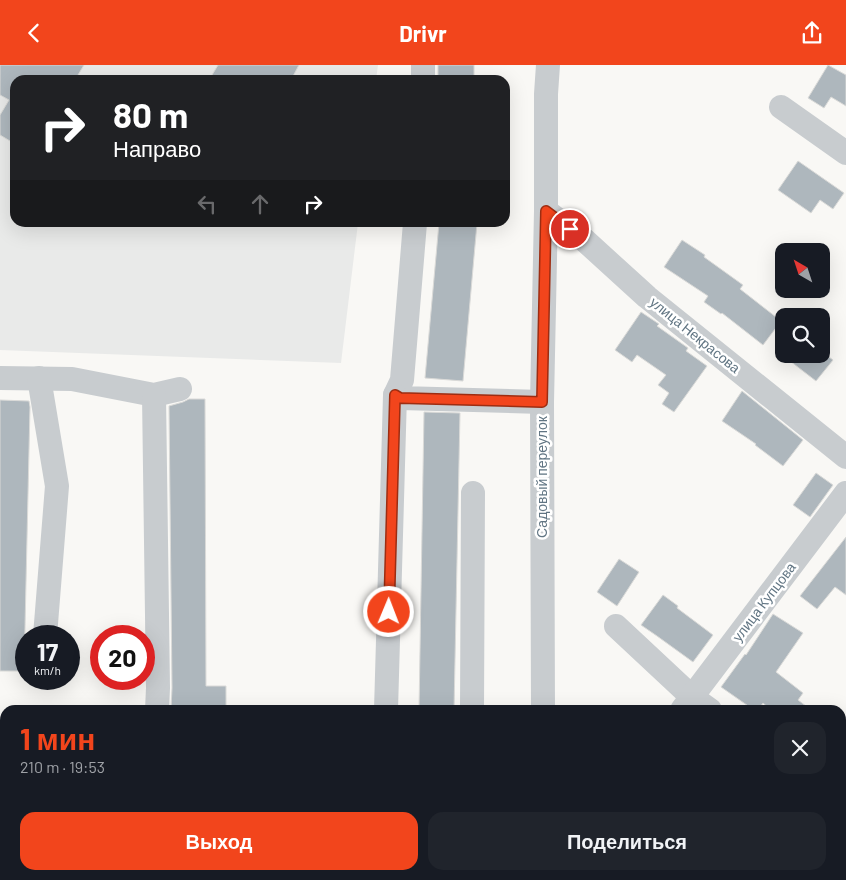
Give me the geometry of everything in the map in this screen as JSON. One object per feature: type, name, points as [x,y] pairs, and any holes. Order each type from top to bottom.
[{"type":"street","name":"Садовый переулок","points":[[543,705],[542,402],[548,65]]},
{"type":"street","points":[[781,107],[846,153]]},
{"type":"street","name":"улица Некрасова","points":[[546,211],[581,237],[647,297],[846,457]]},
{"type":"street","points":[[386,705],[395,395],[402,380],[415,227]]},
{"type":"street","points":[[0,378],[72,379],[154,395],[180,389]]},
{"type":"street","points":[[39,378],[57,487],[46,625]]},
{"type":"street","points":[[154,395],[157,705]]},
{"type":"street","points":[[395,395],[400,398],[542,402]]},
{"type":"street","points":[[472,705],[473,493]]},
{"type":"street","name":"улица Купцова","points":[[696,705],[846,493]]},
{"type":"street","points":[[616,626],[694,705]]},
{"type":"shaded area","points":[[0,65],[378,65],[377,75],[10,75],[10,227],[358,227],[341,363],[0,350]]},
{"type":"building","points":[[0,65],[84,65],[78,75],[10,75],[10,141],[0,135],[0,115],[9,100],[0,95]]},
{"type":"building","points":[[218,65],[299,65],[294,75],[212,75]]},
{"type":"building","points":[[438,65],[474,65],[474,75],[438,75]]},
{"type":"building","points":[[828,65],[846,75],[846,106],[831,97],[824,108],[808,98]]},
{"type":"building","points":[[798,161],[844,193],[833,209],[820,200],[811,213],[778,190]]},
{"type":"building","points":[[439,227],[477,227],[463,381],[425,378]]},
{"type":"building","points":[[682,240],[705,255],[704,257],[743,285],[740,289],[775,316],[775,329],[763,345],[722,313],[704,302],[708,296],[664,267]]},
{"type":"building","points":[[641,312],[659,324],[657,326],[688,348],[686,351],[707,366],[674,412],[662,404],[669,393],[658,385],[666,375],[637,355],[632,362],[615,350]]},
{"type":"building","points":[[830,358],[833,360],[816,381],[793,363],[830,363]]},
{"type":"building","points":[[742,391],[803,440],[783,466],[756,444],[722,421]]},
{"type":"building","points":[[189,399],[205,399],[206,686],[226,686],[226,705],[171,705],[169,406]]},
{"type":"building","points":[[0,400],[29,401],[25,625],[15,625],[15,671],[0,671]]},
{"type":"building","points":[[424,412],[460,413],[454,705],[419,705]]},
{"type":"building","points":[[816,473],[833,485],[810,517],[793,505]]},
{"type":"building","points":[[846,537],[846,595],[835,587],[817,609],[800,596]]},
{"type":"building","points":[[619,559],[639,572],[617,606],[597,592]]},
{"type":"building","points":[[663,595],[713,635],[693,662],[641,625]]},
{"type":"building","points":[[773,614],[803,633],[776,672],[803,693],[798,700],[804,705],[765,705],[763,703],[762,705],[747,705],[721,687],[746,655]]},
{"type":"route","points":[[389,612],[395,395],[400,398],[542,402],[546,211],[570,229]]}]
